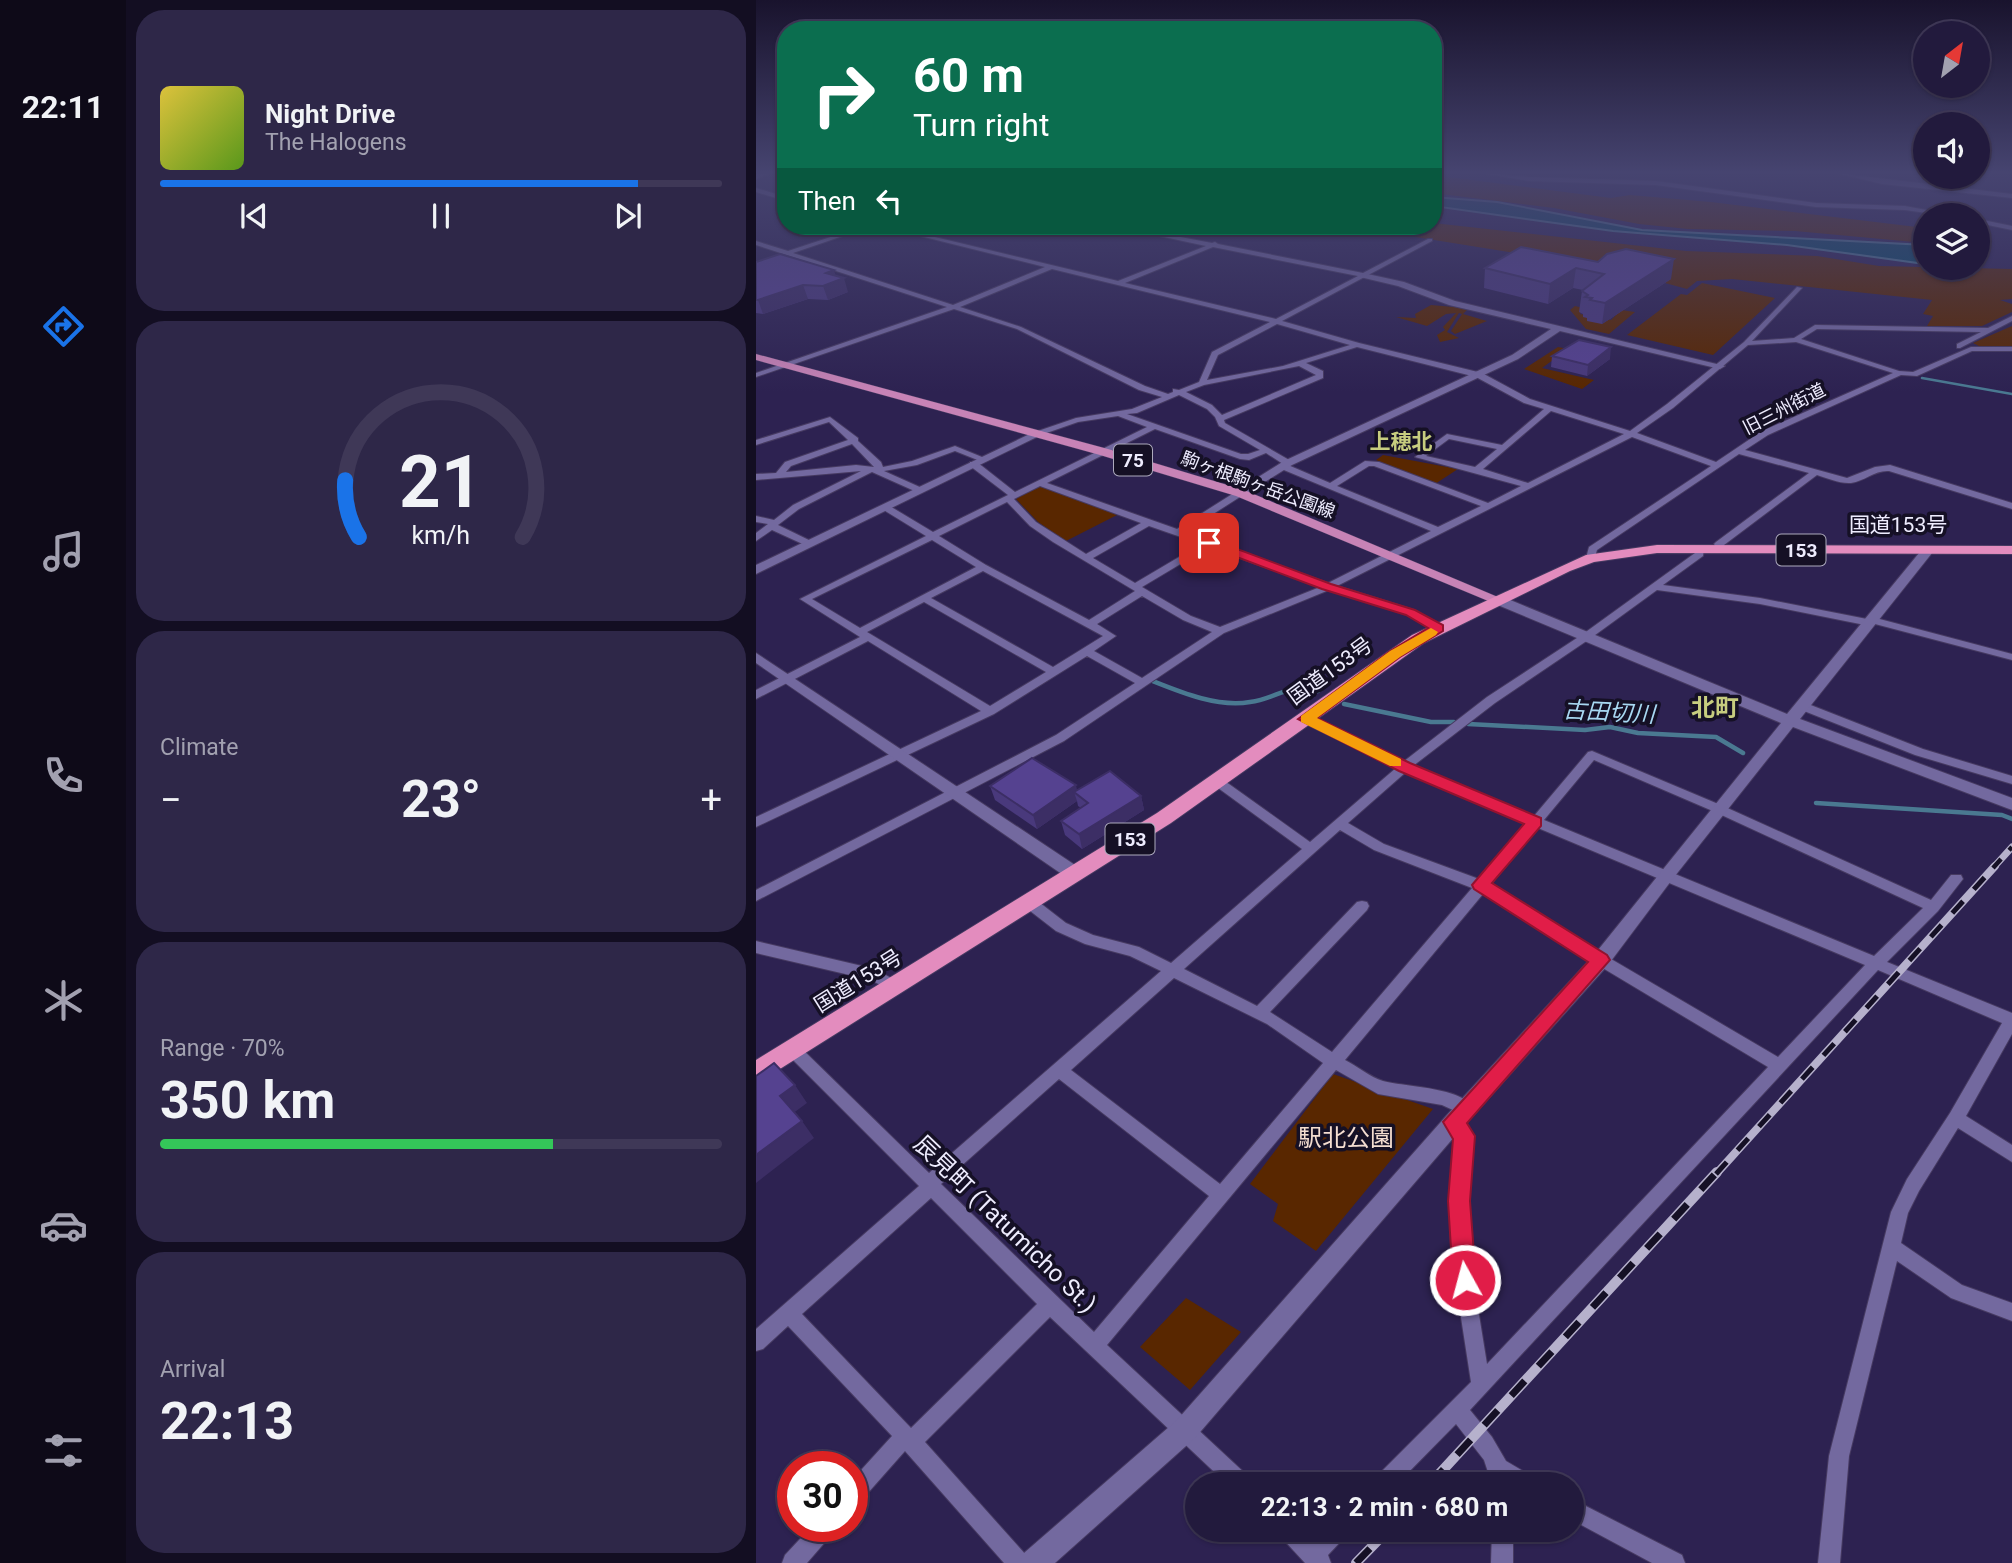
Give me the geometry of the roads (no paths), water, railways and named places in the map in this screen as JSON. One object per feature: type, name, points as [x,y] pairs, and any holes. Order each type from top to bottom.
[{"type":"highway","name":"国道153号","points":[[756,1073],[1218,782],[1395,654],[1438,628],[1564,568],[1591,558],[1634,551],[2012,550]]},
{"type":"main road","name":"駒ヶ根駒ヶ岳公園線","points":[[756,357],[1104,452],[1240,493],[1498,600]]},
{"type":"street","points":[[766,246],[1019,328],[1142,388],[1165,396]]},
{"type":"street","points":[[789,252],[808,246]]},
{"type":"street","points":[[968,246],[1275,321],[1357,345],[1479,375],[1505,391],[1549,409],[1717,465]]},
{"type":"street","points":[[1119,283],[1210,246]]},
{"type":"street","points":[[1224,246],[1401,284],[1452,303],[1720,366]]},
{"type":"street","points":[[1202,383],[1216,354],[1419,246]]},
{"type":"street","points":[[756,256],[777,249]]},
{"type":"street","points":[[756,376],[956,306],[1053,266]]},
{"type":"street","points":[[756,896],[1060,738],[1220,631],[1327,586],[1629,435],[1720,366],[1799,288]]},
{"type":"street","name":"旧三州街道","points":[[1591,558],[1592,550],[1738,451],[1789,420],[1899,373],[2012,318]]},
{"type":"street","points":[[1179,532],[1285,464],[1515,357],[1558,327]]},
{"type":"street","points":[[1796,340],[1815,327],[1992,330]]},
{"type":"street","points":[[1746,343],[1796,340],[1899,373],[1913,374],[1970,349],[2012,349]]},
{"type":"street","points":[[756,570],[1038,434],[1076,420],[1121,415],[1176,391],[1202,383],[1299,363],[1357,345]]},
{"type":"street","points":[[1220,419],[1320,376],[1320,373],[1299,363]]},
{"type":"street","points":[[1176,391],[1210,407],[1218,413],[1222,424],[1267,450],[1285,464],[1437,530]]},
{"type":"street","points":[[1477,470],[1549,409]]},
{"type":"street","points":[[1121,415],[1240,456],[1249,457],[1267,450]]},
{"type":"street","points":[[756,443],[830,419],[878,464],[880,474],[919,490]]},
{"type":"street","points":[[990,711],[805,599],[1153,427]]},
{"type":"street","points":[[1502,447],[1447,436],[1419,457],[1527,485]]},
{"type":"street","points":[[779,475],[788,464],[855,440]]},
{"type":"street","points":[[756,538],[796,507],[866,472],[914,463],[955,448],[978,461],[1033,524],[1137,590],[1187,618],[1220,631]]},
{"type":"street","points":[[1738,451],[1855,480],[1876,467],[1890,468],[2012,506]]},
{"type":"street","points":[[1332,485],[1368,463],[1376,464],[1486,505]]},
{"type":"street","points":[[756,477],[856,468],[878,470]]},
{"type":"street","points":[[1721,549],[1719,544],[1815,472]]},
{"type":"street","points":[[1038,483],[1327,586],[1410,612],[1438,628]]},
{"type":"street","points":[[756,822],[990,711],[1111,636],[983,567],[885,507]]},
{"type":"street","points":[[756,519],[774,525],[810,544]]},
{"type":"street","points":[[1086,558],[1149,522]]},
{"type":"street","points":[[1090,624],[1209,543]]},
{"type":"street","points":[[756,1342],[1058,1069],[1404,767],[1491,700],[1587,636],[1700,554],[1699,549]]},
{"type":"street","points":[[1034,1563],[1186,1429],[1460,1116],[1601,960],[1665,876],[1928,550]]},
{"type":"street","points":[[756,695],[923,598],[983,567]]},
{"type":"street","points":[[1655,587],[1760,601],[1871,621],[2012,657]]},
{"type":"street","points":[[923,598],[1054,672]]},
{"type":"street","points":[[1498,600],[1587,636],[1797,713],[2012,780]]},
{"type":"street","points":[[1086,651],[1141,682]]},
{"type":"street","points":[[756,657],[1075,874]]},
{"type":"street","points":[[1797,713],[2012,804]]},
{"type":"street","points":[[1306,719],[1404,767],[2012,1020],[1956,1118],[1913,1185],[1900,1212],[1839,1456],[1829,1563]]},
{"type":"street","points":[[1094,1346],[1592,755],[1719,809],[1933,907]]},
{"type":"street","points":[[1218,782],[1311,849]]},
{"type":"street","points":[[1340,824],[1379,847],[1480,885],[1780,1066]]},
{"type":"street","points":[[1395,1472],[1481,1385],[1877,962],[1933,907],[1956,879]]},
{"type":"street","points":[[1030,902],[1061,928],[1076,935],[1133,951],[1260,1013],[1378,1087],[1444,1098],[1460,1116],[1464,1136],[1459,1201],[1460,1253],[1481,1385]]},
{"type":"street","points":[[1260,1013],[1362,906]]},
{"type":"street","points":[[756,947],[875,975],[895,987]]},
{"type":"street","name":"辰見町 (Tatumicho St.)","points":[[793,1050],[1050,1304],[1230,1472]]},
{"type":"street","points":[[1058,1069],[1222,1196]]},
{"type":"street","points":[[1956,1118],[2012,1154]]},
{"type":"street","points":[[1891,1247],[1956,1292],[2012,1312]]},
{"type":"street","points":[[868,1480],[1050,1304]]},
{"type":"street","points":[[788,1313],[908,1439],[1018,1563]]},
{"type":"street","points":[[1456,1410],[1490,1449],[1499,1472]]},
{"type":"street","points":[[1584,1515],[1674,1563]]},
{"type":"street","points":[[793,1563],[812,1542]]},
{"type":"street","points":[[1300,1542],[1317,1559],[1329,1542]]},
{"type":"street","points":[[1502,1563],[1503,1542]]},
{"type":"water","points":[[1794,246],[1913,246],[1913,262]]},
{"type":"waterway","points":[[1922,378],[2012,394]]},
{"type":"waterway","name":"古田切川","points":[[1150,680],[1199,698],[1225,703],[1250,702],[1290,690],[1318,691]]},
{"type":"waterway","name":"古田切川","points":[[1344,704],[1431,722],[1454,722]]},
{"type":"waterway","name":"古田切川","points":[[1468,724],[1585,730],[1610,727],[1638,733],[1716,737],[1743,753]]},
{"type":"waterway","name":"古田切川","points":[[1816,803],[2002,815],[2012,819]]},
{"type":"railway","points":[[1993,868],[2012,847]]},
{"type":"railway","points":[[1716,1174],[1995,866]]},
{"type":"railway","points":[[1441,1472],[1717,1172]]},
{"type":"railway","points":[[1356,1563],[1376,1542]]},
{"type":"district","name":"上穂北","points":[[1401,442]]},
{"type":"district","name":"北町","points":[[1715,708]]},
{"type":"park label","name":"駅北公園","points":[[1346,1138]]}]
